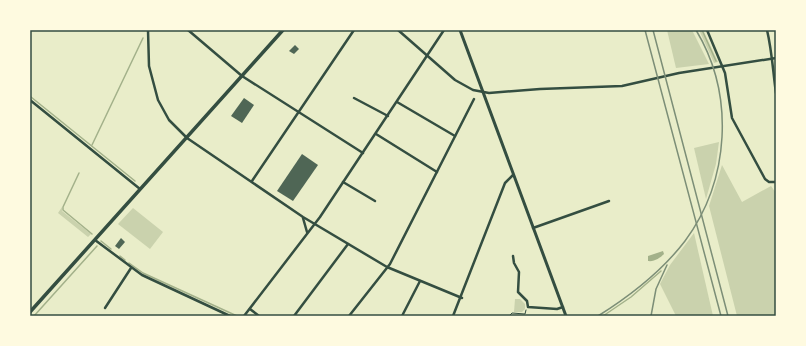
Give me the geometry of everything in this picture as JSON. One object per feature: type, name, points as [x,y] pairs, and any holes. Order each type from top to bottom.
[{"type":"main road","points":[[30,312],[283,30]]},
{"type":"street","points":[[148,30],[150,66],[158,100],[169,120],[187,138],[303,217],[387,267],[462,298]]},
{"type":"street","points":[[188,30],[242,76],[363,153]]},
{"type":"street","points":[[252,182],[354,30]]},
{"type":"street","points":[[398,30],[455,80],[474,90],[489,93],[540,89],[622,86],[676,73],[776,58]]},
{"type":"street","points":[[244,316],[315,223],[376,134],[444,30]]},
{"type":"street","points":[[460,30],[566,316]]},
{"type":"street","points":[[706,30],[723,66],[730,106],[735,124],[765,179],[769,182],[776,182]]},
{"type":"street","points":[[767,30],[772,52],[776,93]]},
{"type":"street","points":[[354,98],[388,116]]},
{"type":"street","points":[[350,316],[387,267],[474,99]]},
{"type":"street","points":[[30,100],[141,190]]},
{"type":"street","points":[[397,102],[455,136]]},
{"type":"street","points":[[376,134],[437,172]]},
{"type":"street","points":[[454,316],[505,183],[513,175]]},
{"type":"street","points":[[343,182],[375,201]]},
{"type":"street","points":[[533,228],[609,201]]},
{"type":"street","points":[[303,217],[307,233]]},
{"type":"street","points":[[95,240],[142,275],[230,316]]},
{"type":"street","points":[[294,316],[348,244]]},
{"type":"street","points":[[513,256],[514,263],[519,272],[518,292],[527,301],[528,307],[557,310],[562,307]]},
{"type":"street","points":[[105,308],[131,268]]},
{"type":"street","points":[[402,316],[420,281]]},
{"type":"street","points":[[250,309],[259,316]]},
{"type":"path","points":[[509,316],[512,313],[525,314],[528,307]]},
{"type":"shaded area","points":[[667,30],[692,30],[709,64],[676,68]]},
{"type":"shaded area","points":[[699,30],[703,30],[718,62],[714,63]]},
{"type":"shaded area","points":[[719,142],[716,164],[706,199],[694,148]]},
{"type":"shaded area","points":[[722,165],[742,202],[771,186],[776,193],[776,316],[737,316],[709,206]]},
{"type":"shaded area","points":[[62,207],[62,211],[91,234],[88,237],[58,213]]},
{"type":"shaded area","points":[[133,208],[163,232],[150,249],[118,224]]},
{"type":"shaded area","points":[[694,233],[713,316],[676,316],[660,284],[670,265]]},
{"type":"shaded area","points":[[663,251],[664,254],[659,258],[648,261],[648,256]]},
{"type":"shaded area","points":[[515,299],[520,299],[525,304],[525,309],[522,312],[514,312]]},
{"type":"building","points":[[295,45],[299,49],[294,54],[289,51]]},
{"type":"building","points":[[244,98],[254,105],[242,123],[231,116]]},
{"type":"building","points":[[302,154],[318,165],[293,201],[277,191]]},
{"type":"building","points":[[121,238],[125,242],[119,249],[115,246]]},
{"type":"waterway","points":[[702,30],[716,61]]},
{"type":"waterway","points":[[92,145],[143,38]]},
{"type":"waterway","points":[[31,97],[135,181]]},
{"type":"waterway","points":[[79,173],[63,210],[92,234]]},
{"type":"waterway","points":[[101,241],[111,249]]},
{"type":"waterway","points":[[34,316],[97,246]]},
{"type":"waterway","points":[[120,256],[125,260]]},
{"type":"waterway","points":[[129,263],[143,273],[237,316]]},
{"type":"waterway","points":[[603,316],[631,297],[661,271]]},
{"type":"railway","points":[[645,30],[721,316]]},
{"type":"railway","points":[[653,30],[728,316]]},
{"type":"railway","points":[[598,316],[622,300],[656,273],[676,252],[685,241],[700,217],[711,191],[719,165],[722,137],[722,109],[717,82],[709,55],[696,30]]},
{"type":"railway","points":[[651,316],[656,289],[667,265]]}]
